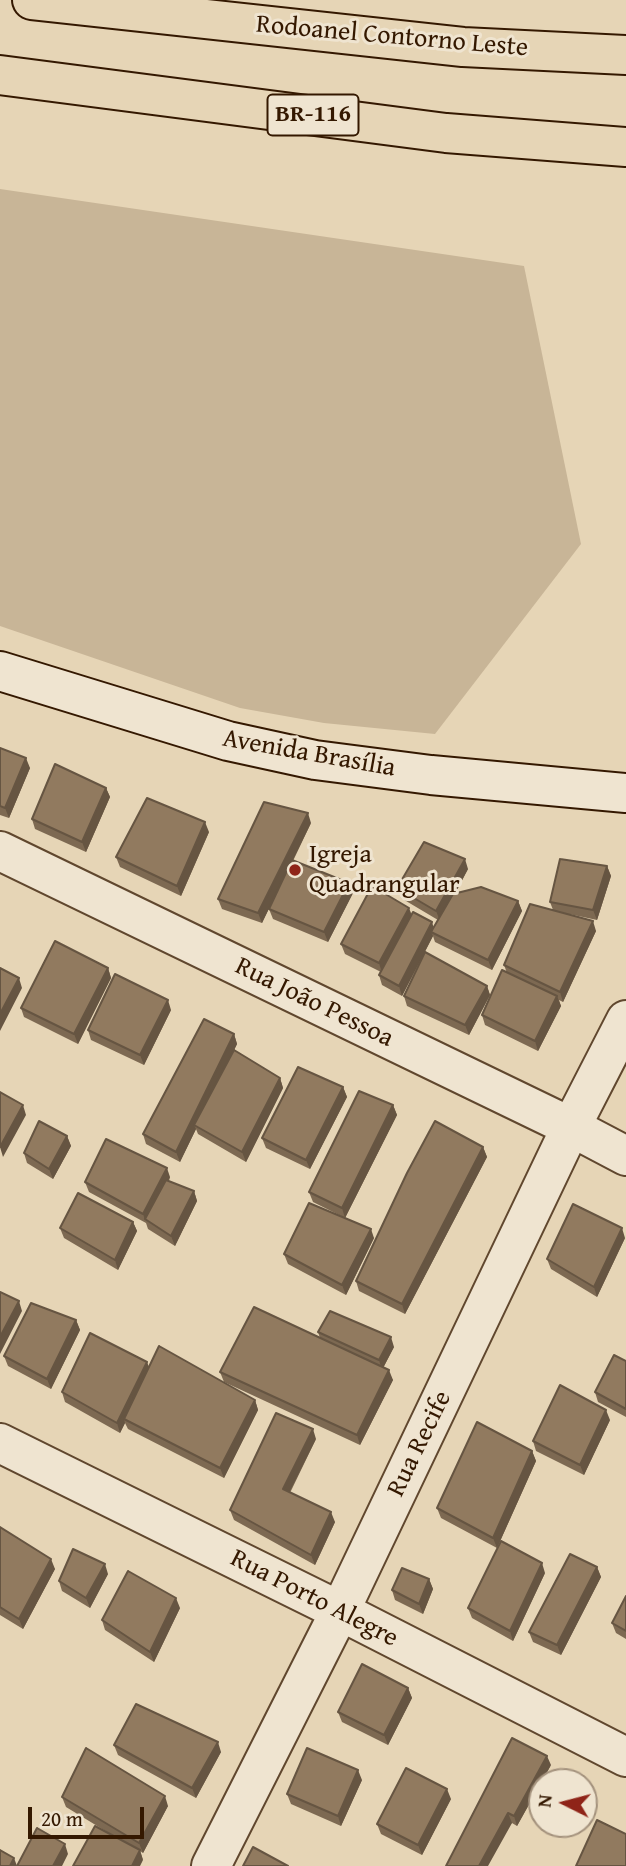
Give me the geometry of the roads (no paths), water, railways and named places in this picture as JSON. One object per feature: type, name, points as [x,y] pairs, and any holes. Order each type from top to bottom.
[{"type":"highway","name":"Rodoanel Contorno Leste","points":[[32,0],[463,47],[626,55]]},
{"type":"highway","name":"BR-116","points":[[0,75],[446,133],[626,146]]},
{"type":"street","name":"Avenida Brasília","points":[[0,671],[228,741],[315,760],[431,775],[626,793]]},
{"type":"street","name":"Rua João Pessoa","points":[[0,851],[626,1156]]},
{"type":"street","name":"Rua Recife","points":[[211,1866],[340,1611],[571,1127],[626,1020]]},
{"type":"street","name":"Rua Porto Alegre","points":[[0,1443],[340,1611],[626,1757]]},
{"type":"place","name":"Igreja Quadrangular","points":[[295,870]]}]
